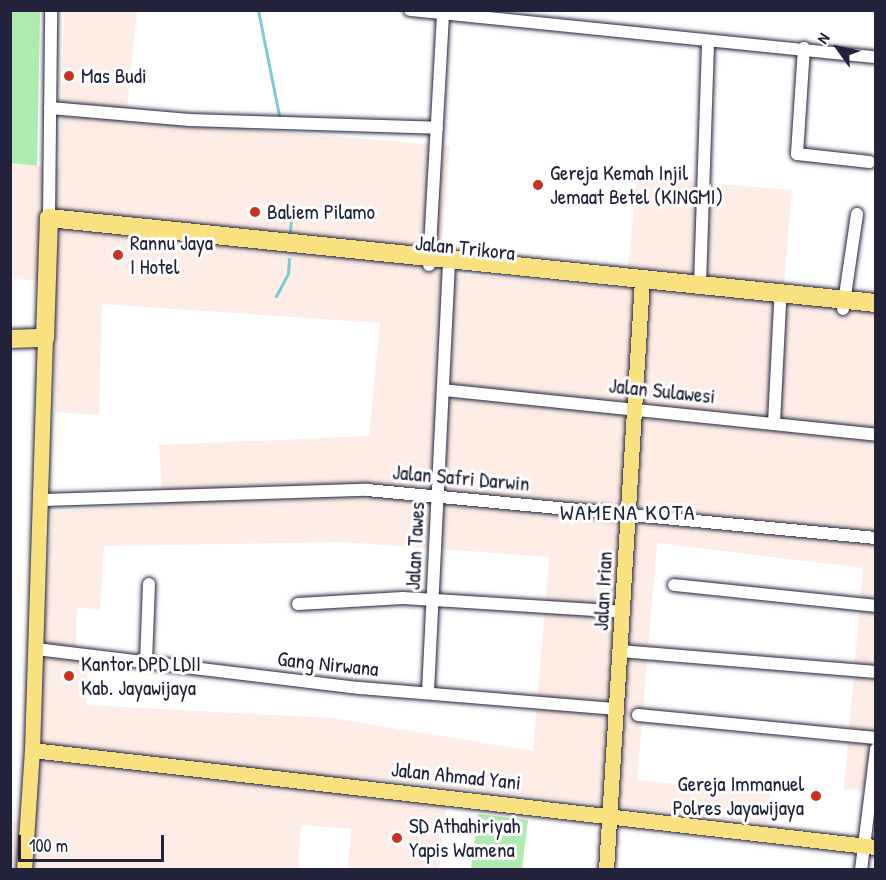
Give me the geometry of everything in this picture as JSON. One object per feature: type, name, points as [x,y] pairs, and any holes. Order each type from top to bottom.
[{"type":"highway","name":"Jalan Trikora","points":[[49,223],[642,284],[780,303],[876,303]]},
{"type":"highway","points":[[10,339],[45,338],[49,223]]},
{"type":"highway","name":"Jalan Trikora","points":[[642,284],[700,285],[843,304],[876,312]]},
{"type":"main road","name":"Jalan Irian","points":[[606,870],[642,284]]},
{"type":"main road","points":[[24,870],[32,750],[42,500],[45,338]]},
{"type":"main road","name":"Jalan Ahmad Yani","points":[[32,750],[611,814],[869,847]]},
{"type":"street","points":[[49,223],[51,10]]},
{"type":"street","points":[[410,10],[876,57]]},
{"type":"street","points":[[430,261],[443,14]]},
{"type":"street","points":[[700,285],[708,41]]},
{"type":"street","points":[[804,48],[798,154],[870,162]]},
{"type":"street","points":[[50,108],[189,120],[437,128]]},
{"type":"street","points":[[843,304],[857,214]]},
{"type":"street","name":"Jalan Tawes","points":[[428,692],[449,263]]},
{"type":"street","points":[[774,423],[780,303]]},
{"type":"street","name":"Jalan Sulawesi","points":[[444,390],[635,408],[876,435]]},
{"type":"street","name":"Jalan Safri Darwin","points":[[42,500],[347,489],[437,494],[876,538]]},
{"type":"street","points":[[146,662],[149,584]]},
{"type":"street","points":[[674,585],[876,606]]},
{"type":"street","points":[[298,604],[432,600],[623,612]]},
{"type":"street","name":"Gang Nirwana","points":[[36,649],[428,692],[617,709]]},
{"type":"street","points":[[620,651],[876,672]]},
{"type":"street","points":[[638,715],[876,738]]},
{"type":"street","points":[[861,870],[869,847],[876,749]]},
{"type":"shaded area","points":[[64,11],[137,11],[126,119],[450,146],[439,273],[626,288],[637,177],[792,190],[783,295],[875,305],[876,711],[868,791],[844,789],[863,568],[657,543],[637,780],[770,793],[767,823],[358,777],[356,796],[446,806],[439,869],[348,869],[351,829],[301,825],[298,869],[11,870],[11,821],[35,821],[44,658],[88,661],[86,705],[332,718],[533,751],[549,557],[343,542],[104,546],[100,609],[77,608],[76,650],[44,645],[52,512],[163,504],[159,445],[369,436],[380,323],[102,304],[99,415],[55,412],[54,282],[11,279],[10,163],[60,169]]},
{"type":"green space","points":[[11,10],[40,11],[37,166],[11,163]]},
{"type":"green space","points":[[478,814],[528,820],[522,869],[471,869]]},
{"type":"waterway","points":[[258,10],[279,115]]},
{"type":"waterway","points":[[290,231],[292,207]]},
{"type":"waterway","points":[[276,296],[288,273],[289,259]]},
{"type":"place","name":"Mas Budi","points":[[69,76]]},
{"type":"place","name":"Gereja Kemah Injil Jemaat Betel (KINGMI)","points":[[538,185]]},
{"type":"place","name":"Baliem Pilamo","points":[[255,212]]},
{"type":"place","name":"Rannu Jaya I Hotel","points":[[118,255]]},
{"type":"place","name":"Kantor DPD LDII Kab. Jayawijaya","points":[[69,676]]},
{"type":"place","name":"Gereja Immanuel Polres Jayawijaya","points":[[816,796]]},
{"type":"place","name":"SD Athahiriyah Yapis Wamena","points":[[397,838]]},
{"type":"district","name":"WAMENA KOTA","points":[[628,513]]}]
